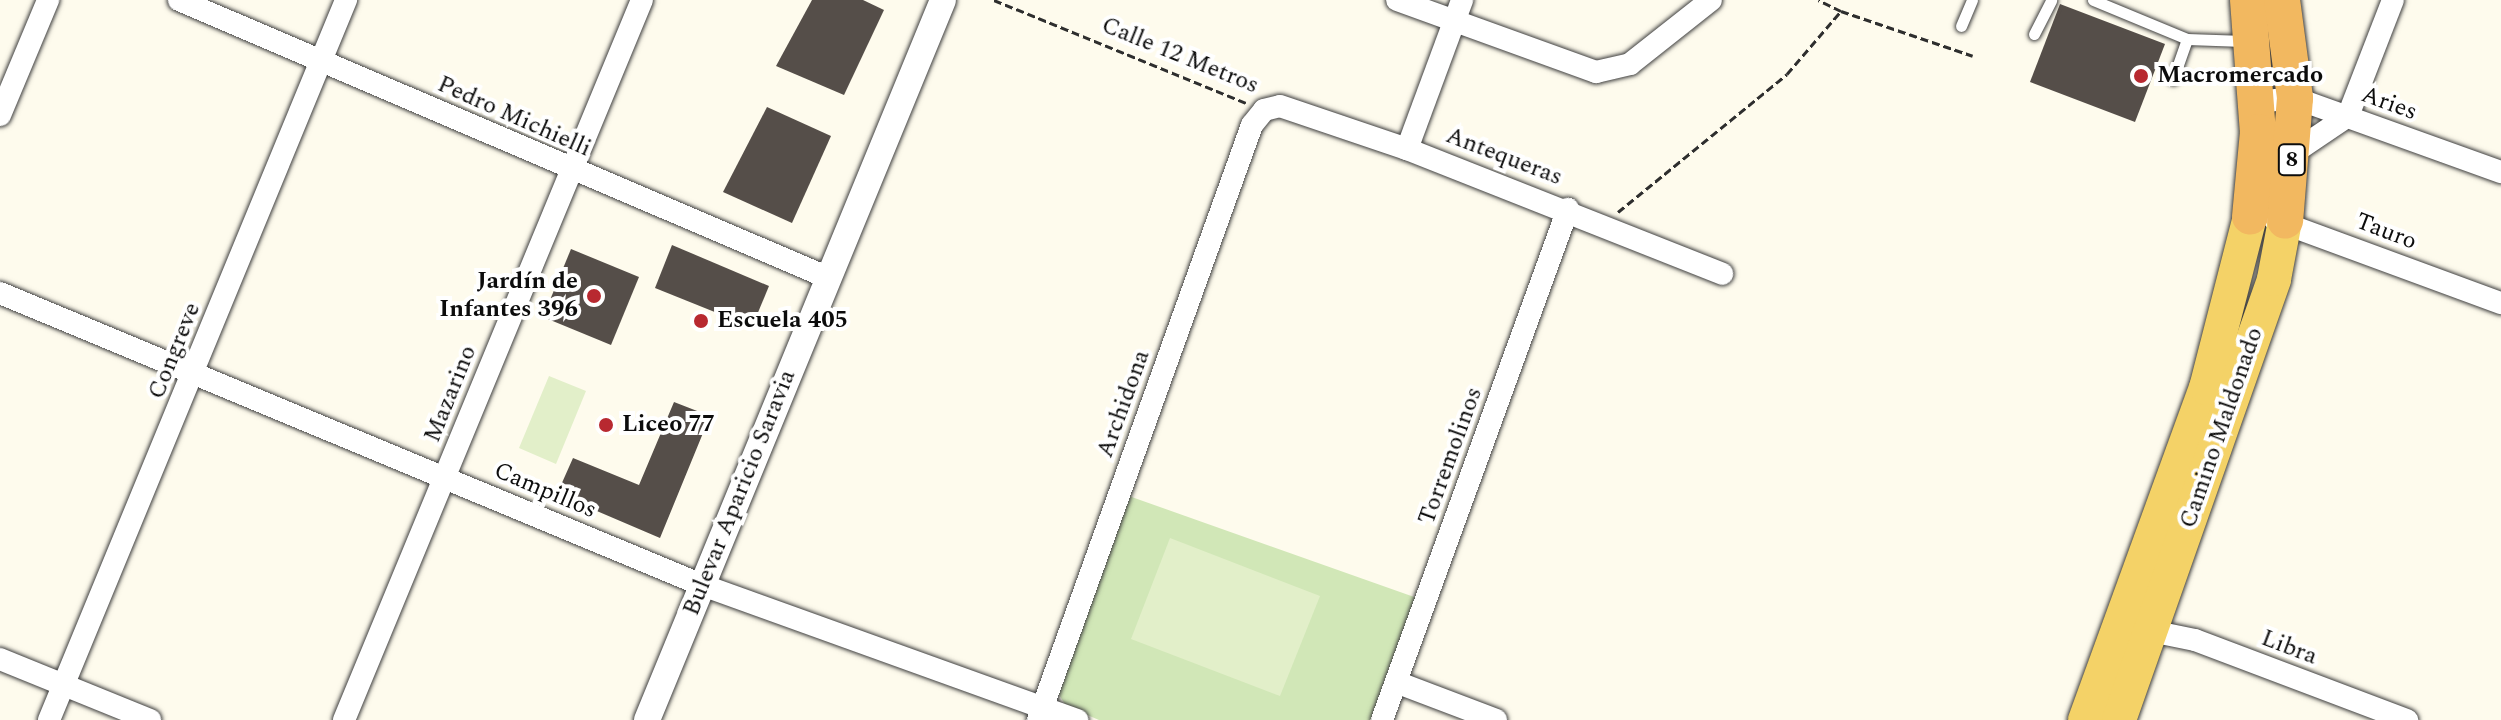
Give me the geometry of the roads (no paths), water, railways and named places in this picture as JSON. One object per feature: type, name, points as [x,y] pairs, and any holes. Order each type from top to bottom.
[{"type":"highway","name":"8","points":[[2248,0],[2254,40],[2267,219]]},
{"type":"highway","name":"8","points":[[2267,219],[2293,153],[2295,98],[2282,0]]},
{"type":"main road","name":"Camino Maldonado","points":[[2119,720],[2135,628],[2206,388],[2267,219]]},
{"type":"main road","name":"Camino Maldonado","points":[[2085,720],[2135,628]]},
{"type":"street","points":[[0,115],[48,0]]},
{"type":"street","name":"Pedro Michielli","points":[[179,0],[572,171],[829,278]]},
{"type":"street","name":"Congreve","points":[[49,720],[195,374],[346,0]]},
{"type":"street","name":"Mazarino","points":[[344,720],[642,0]]},
{"type":"street","name":"Bulevar Aparicio Saravia","points":[[647,720],[943,0]]},
{"type":"street","points":[[1397,0],[1596,72],[1630,64],[1711,0]]},
{"type":"street","points":[[1407,149],[1462,0]]},
{"type":"street","points":[[2293,153],[2348,116],[2393,0]]},
{"type":"street","name":"Aries","points":[[2257,102],[2295,98],[2501,172]]},
{"type":"street","name":"Antequeras","points":[[1264,110],[1280,106],[1407,149],[1568,209],[1722,274]]},
{"type":"street","name":"Archidona","points":[[1040,714],[1252,125],[1264,110]]},
{"type":"street","name":"Torremolinos","points":[[1382,720],[1568,209]]},
{"type":"street","name":"Tauro","points":[[2267,219],[2501,303]]},
{"type":"street","name":"Campillos","points":[[0,293],[702,585],[1040,714],[1077,720]]},
{"type":"street","name":"Libra","points":[[2135,628],[2195,640],[2407,720]]},
{"type":"street","points":[[0,659],[150,720]]},
{"type":"street","points":[[1396,682],[1496,720]]},
{"type":"lane","points":[[1961,26],[1972,0]]},
{"type":"lane","points":[[2034,34],[2051,0]]},
{"type":"lane","points":[[2093,0],[2187,39],[2254,40]]},
{"type":"lane","points":[[2173,79],[2187,39]]},
{"type":"place","name":"Macromercado","points":[[2141,76]]},
{"type":"place","name":"Jardín de Infantes 396","points":[[594,296]]},
{"type":"place","name":"Escuela 405","points":[[701,321]]},
{"type":"place","name":"Liceo 77","points":[[606,425]]}]
